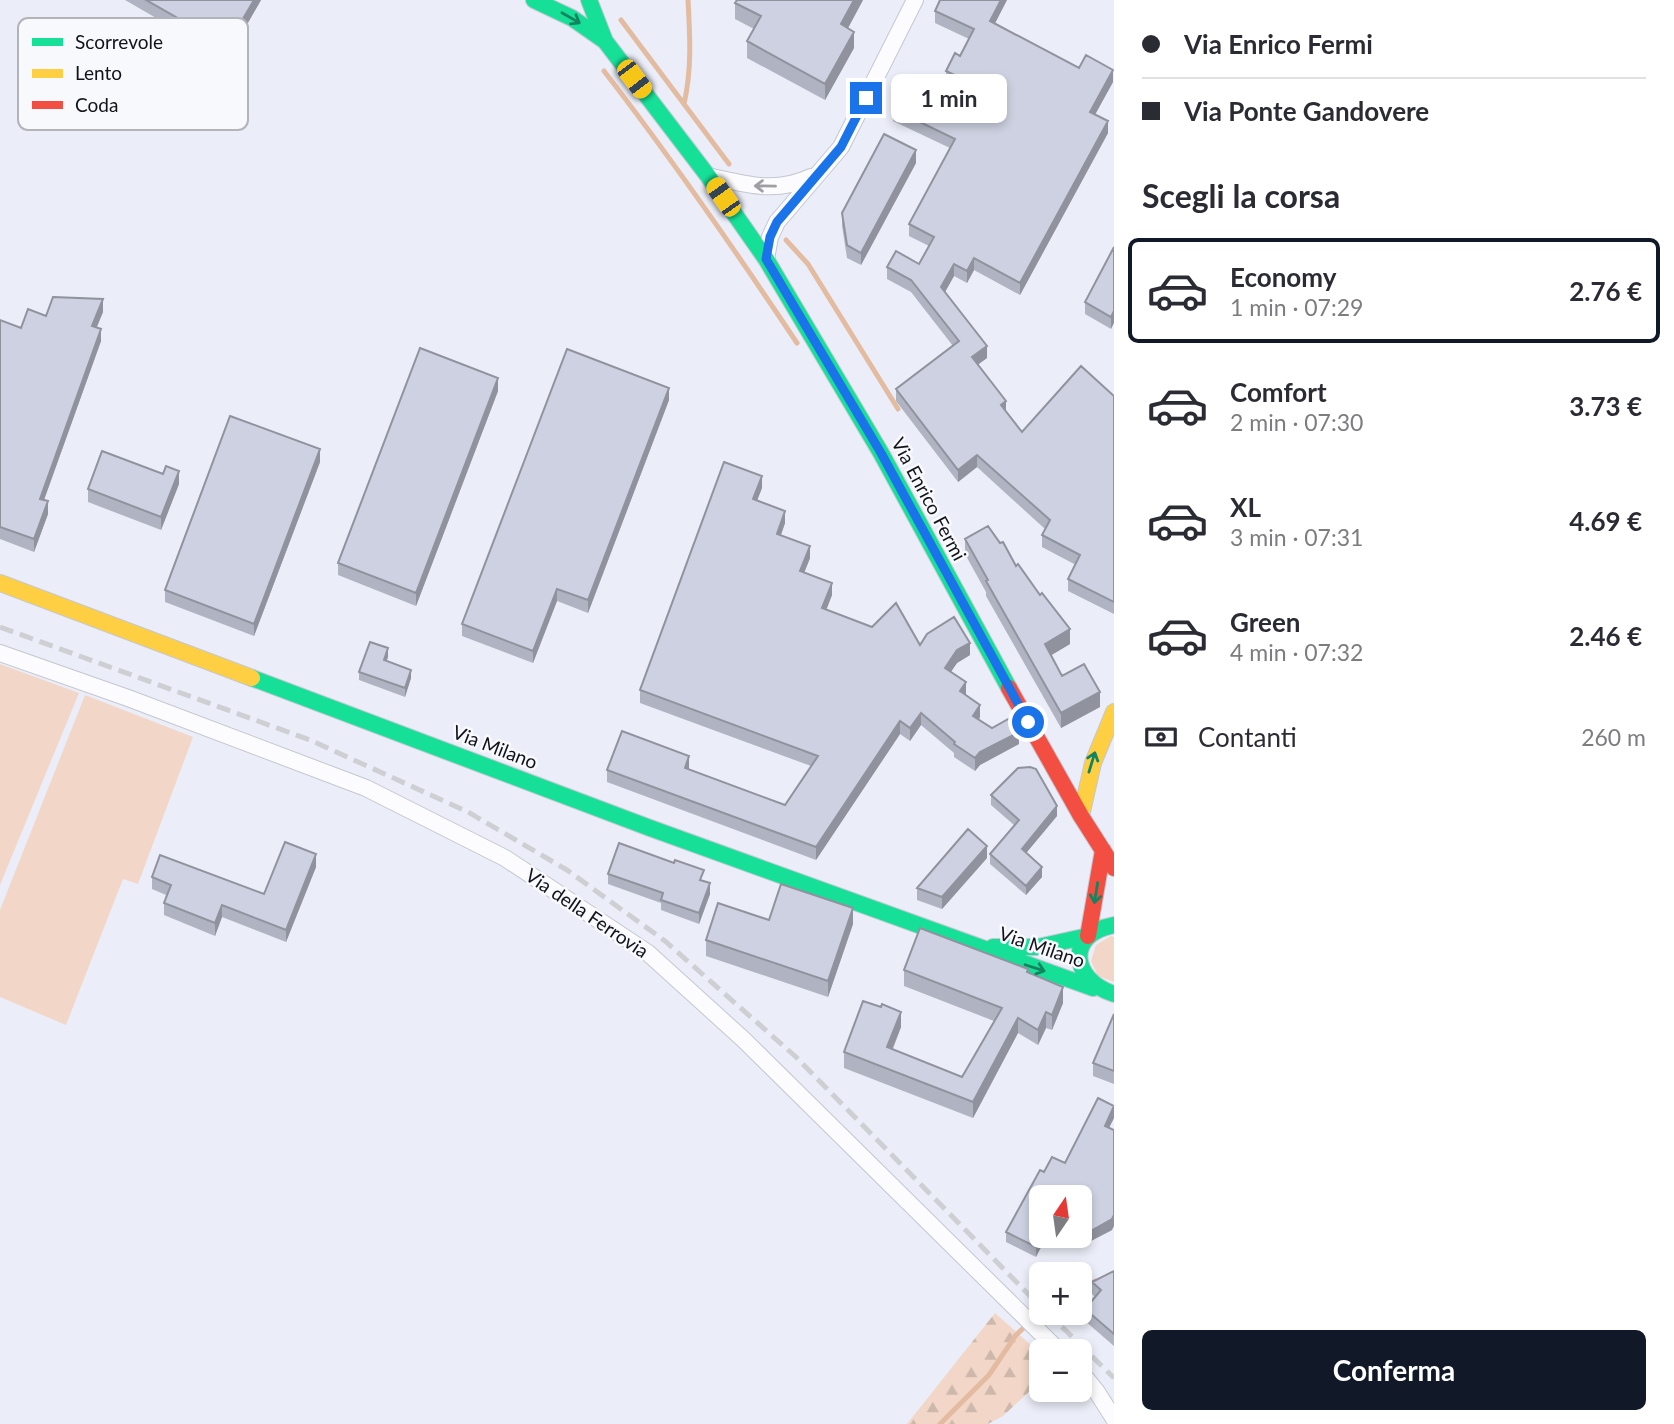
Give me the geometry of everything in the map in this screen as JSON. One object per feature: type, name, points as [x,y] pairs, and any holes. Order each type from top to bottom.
[{"type":"main road","points":[[534,0],[572,18],[605,41]]},
{"type":"main road","points":[[589,0],[605,41]]},
{"type":"main road","name":"Via Enrico Fermi","points":[[605,41],[708,176],[766,259],[881,453],[975,628],[1081,816],[1114,868]]},
{"type":"main road","name":"Via Milano","points":[[0,583],[650,828],[1104,993],[1114,994]]},
{"type":"main road","points":[[1081,816],[1096,751],[1114,712]]},
{"type":"main road","points":[[1093,988],[1080,969],[1079,957],[1088,936],[1103,850]]},
{"type":"main road","name":"Via Milano","points":[[977,947],[1038,947],[1088,936],[1097,929],[1114,925]]},
{"type":"street","points":[[766,259],[770,237],[777,222],[841,147],[915,0]]},
{"type":"street","points":[[708,176],[755,186],[793,186],[820,173]]},
{"type":"street","name":"Via della Ferrovia","points":[[0,653],[366,788],[505,858],[648,953],[744,1040],[1047,1339]]},
{"type":"street","points":[[1092,1386],[1114,1419]]},
{"type":"green space","points":[[0,664],[79,693],[0,885]]},
{"type":"green space","points":[[85,695],[193,737],[138,884],[123,879],[66,1025],[0,997],[0,910]]},
{"type":"green space","points":[[1111,936],[1114,937],[1114,982],[1098,976],[1091,961],[1096,945]]},
{"type":"green space","points":[[995,1313],[1029,1343],[1029,1392],[1003,1416],[988,1424],[907,1424]]},
{"type":"building","points":[[146,0],[254,0],[243,18],[178,18]]},
{"type":"building","points":[[737,0],[854,0],[841,24],[854,32],[825,84],[747,41],[761,16],[735,3]]},
{"type":"building","points":[[940,0],[1001,0],[990,21],[1079,68],[1086,55],[1113,70],[1090,112],[1108,121],[1020,283],[974,258],[967,271],[954,264],[941,287],[987,346],[972,357],[1006,401],[1001,405],[1022,432],[1081,366],[1114,396],[1114,602],[1068,579],[1080,555],[1042,535],[1050,520],[977,455],[958,470],[896,389],[959,341],[911,280],[887,267],[896,251],[919,264],[934,237],[909,224],[955,139],[893,109],[898,99],[894,98],[904,79],[937,95],[935,100],[967,116],[982,88],[946,71],[955,53],[960,56],[974,29],[935,11]]},
{"type":"building","points":[[884,134],[916,150],[861,253],[847,245],[842,213]]},
{"type":"building","points":[[1114,247],[1114,311],[1111,317],[1085,302]]},
{"type":"building","points":[[53,297],[103,299],[92,326],[101,329],[40,499],[48,501],[34,539],[0,527],[0,320],[21,328],[28,309],[46,316]]},
{"type":"building","points":[[420,348],[498,378],[416,593],[338,563]]},
{"type":"building","points":[[567,349],[669,388],[588,600],[557,589],[533,651],[462,624]]},
{"type":"building","points":[[230,416],[320,449],[254,624],[165,590]]},
{"type":"building","points":[[102,451],[163,474],[166,466],[179,471],[161,517],[88,489]]},
{"type":"building","points":[[724,462],[762,476],[753,499],[785,511],[777,534],[810,546],[800,571],[832,583],[822,608],[872,627],[896,603],[920,645],[927,634],[954,617],[970,643],[957,650],[945,668],[966,682],[960,691],[980,705],[973,716],[992,728],[1010,718],[1019,732],[980,752],[975,758],[954,744],[955,742],[921,713],[910,728],[900,721],[816,847],[607,770],[622,731],[689,756],[685,768],[785,805],[818,756],[640,690]]},
{"type":"building","points":[[988,526],[1000,543],[1003,542],[1016,566],[1018,564],[1040,595],[1042,593],[1070,629],[1045,644],[1062,676],[1084,664],[1100,692],[1061,713],[965,539]]},
{"type":"building","points":[[370,642],[388,648],[384,660],[411,670],[405,688],[359,672]]},
{"type":"building","points":[[1018,768],[1036,769],[1057,806],[1022,849],[1042,867],[1026,886],[990,854],[1019,820],[991,795]]},
{"type":"building","points":[[968,829],[987,846],[942,897],[917,888]]},
{"type":"building","points":[[285,842],[316,854],[286,930],[222,905],[215,923],[164,903],[171,885],[152,877],[160,855],[264,894]]},
{"type":"building","points":[[619,843],[674,863],[675,860],[704,870],[700,880],[710,883],[699,913],[661,900],[663,893],[608,874]]},
{"type":"building","points":[[781,884],[853,908],[828,981],[706,940],[718,903],[769,920]]},
{"type":"building","points":[[920,928],[1028,969],[1027,972],[1063,987],[1052,1015],[1046,1012],[1038,1030],[1018,1018],[973,1102],[844,1052],[863,1001],[881,1007],[882,1004],[901,1012],[887,1047],[962,1077],[1002,1008],[904,970]]},
{"type":"building","points":[[1114,1014],[1114,1071],[1093,1063]]},
{"type":"building","points":[[1098,1098],[1114,1106],[1105,1126],[1114,1130],[1112,1219],[1092,1230],[1092,1185],[1032,1185],[1040,1170],[1044,1172],[1052,1157],[1065,1163]]},
{"type":"building","points":[[1029,1190],[1029,1244],[1006,1232]]},
{"type":"building","points":[[1114,1271],[1114,1334],[1092,1315],[1092,1301],[1101,1290],[1092,1282]]},
{"type":"waterway","points":[[684,104],[689,65],[688,0]]},
{"type":"waterway","points":[[621,20],[729,164]]},
{"type":"waterway","points":[[604,71],[703,205],[797,343]]},
{"type":"waterway","points":[[786,240],[808,264],[898,409]]},
{"type":"waterway","points":[[1092,1283],[1096,1281]]},
{"type":"waterway","points":[[940,1424],[989,1375],[1016,1335],[1029,1323]]},
{"type":"railway","points":[[0,627],[310,740],[468,812],[567,870],[665,941],[796,1057],[1029,1295]]},
{"type":"railway","points":[[1060,1325],[1114,1378]]},
{"type":"traffic: fast","points":[[534,0],[572,18],[605,41]]},
{"type":"traffic: fast","points":[[589,0],[605,41],[708,176],[766,259],[881,453],[1009,688]]},
{"type":"traffic: fast","points":[[252,678],[650,828],[1093,988]]},
{"type":"traffic: fast","points":[[1114,925],[1098,930],[1087,938],[1081,947],[1079,958],[1089,979],[1114,994]]},
{"type":"traffic: fast","points":[[993,947],[1038,947],[1088,936]]},
{"type":"traffic: slow","points":[[0,583],[252,678]]},
{"type":"traffic: slow","points":[[1081,816],[1093,763],[1114,712]]},
{"type":"traffic: jam","points":[[1009,688],[1081,816],[1114,868]]},
{"type":"traffic: jam","points":[[1088,936],[1103,850]]},
{"type":"route","points":[[866,98],[841,147],[777,222],[770,237],[766,259],[881,453],[1028,722]]}]
